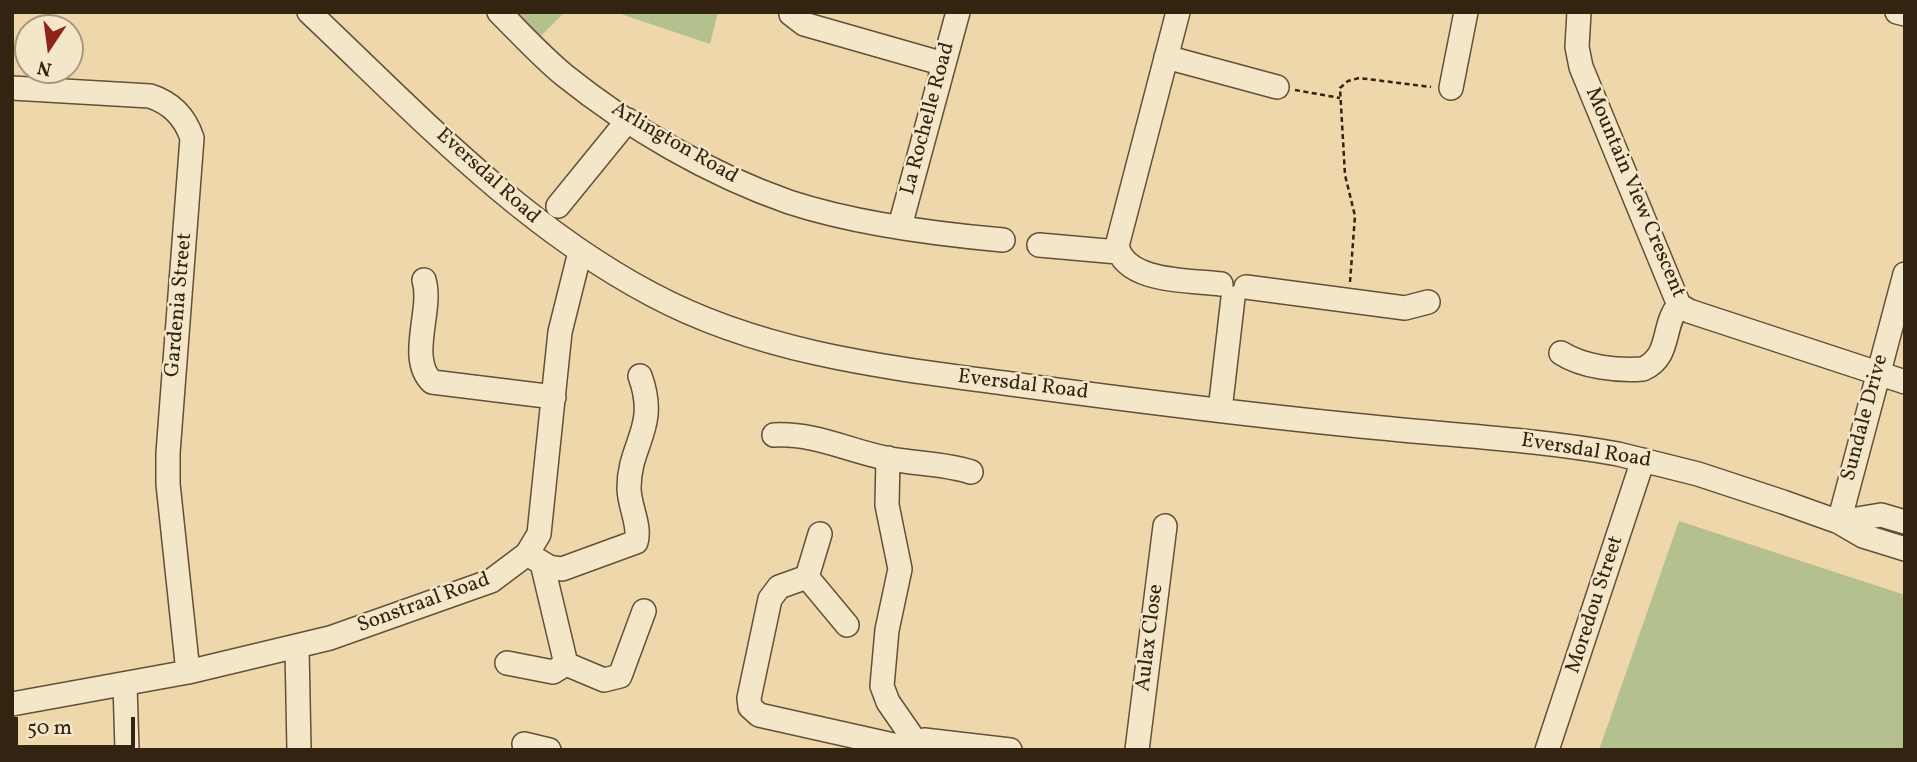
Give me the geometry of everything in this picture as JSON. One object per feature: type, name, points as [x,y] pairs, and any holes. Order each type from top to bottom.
[{"type":"street","name":"Eversdal Road","points":[[309,12],[520,209],[580,252],[684,311],[765,341],[812,354],[935,374],[1220,410],[1506,439],[1643,460],[1718,480],[1839,522],[1863,536],[1905,550]]},
{"type":"street","name":"Arlington Road","points":[[499,12],[564,75],[628,120],[700,163],[789,202],[950,236],[1003,240]]},
{"type":"street","name":"La Rochelle Road","points":[[900,226],[958,12]]},
{"type":"street","points":[[1178,12],[1117,238],[1118,252],[1128,267],[1142,273],[1234,290],[1405,308],[1428,302]]},
{"type":"street","points":[[1451,88],[1466,12]]},
{"type":"street","name":"Mountain View Crescent","points":[[1579,12],[1577,47],[1581,67],[1679,305],[1689,312],[1905,382]]},
{"type":"street","points":[[1897,12],[1905,14]]},
{"type":"street","points":[[791,14],[804,24],[944,64]]},
{"type":"street","points":[[1166,57],[1278,87]]},
{"type":"street","name":"Gardenia Street","points":[[12,88],[150,96],[164,101],[180,115],[192,138],[194,153],[170,404],[168,474],[188,673]]},
{"type":"street","points":[[558,206],[628,120]]},
{"type":"street","points":[[1039,246],[1118,252]]},
{"type":"street","name":"Sonstraal Road","points":[[12,704],[188,673],[297,648],[491,581],[535,558],[541,524],[561,322],[580,252]]},
{"type":"street","name":"Sundale Drive","points":[[1839,522],[1905,274]]},
{"type":"street","points":[[424,279],[427,300],[422,370],[432,382],[554,397]]},
{"type":"street","points":[[1220,410],[1234,290]]},
{"type":"street","points":[[1561,354],[1573,361],[1591,365],[1643,369],[1662,355],[1673,312],[1679,305]]},
{"type":"street","points":[[535,558],[562,569],[636,542],[629,485],[647,420],[647,400],[640,376]]},
{"type":"street","points":[[774,435],[794,434],[834,442],[888,458],[950,466],[971,472]]},
{"type":"street","points":[[888,458],[887,505],[901,558],[885,644],[882,686],[905,746]]},
{"type":"street","name":"Moredou Street","points":[[1548,750],[1643,460]]},
{"type":"street","name":"Eversdal Road","points":[[1839,522],[1881,514],[1905,522]]},
{"type":"street","name":"Aulax Close","points":[[1138,750],[1166,526]]},
{"type":"street","points":[[807,577],[820,534]]},
{"type":"street","points":[[535,558],[566,664]]},
{"type":"street","points":[[807,577],[779,587],[770,599],[749,698],[750,707],[759,715],[905,746],[1010,750]]},
{"type":"street","points":[[807,577],[847,625]]},
{"type":"street","points":[[566,664],[604,680],[620,676],[644,611]]},
{"type":"street","points":[[297,648],[299,750]]},
{"type":"street","points":[[507,663],[548,672],[557,671],[566,664]]},
{"type":"street","points":[[125,684],[127,750]]},
{"type":"street","points":[[524,744],[549,750]]},
{"type":"path","points":[[1347,301],[1355,216],[1345,174],[1341,98],[1343,83],[1359,78],[1385,83],[1451,88]]},
{"type":"path","points":[[1278,87],[1341,98]]},
{"type":"green space","points":[[515,12],[565,12],[540,37]]},
{"type":"green space","points":[[615,12],[718,12],[710,44]]},
{"type":"green space","points":[[1679,521],[1905,595],[1905,750],[1599,750]]}]
